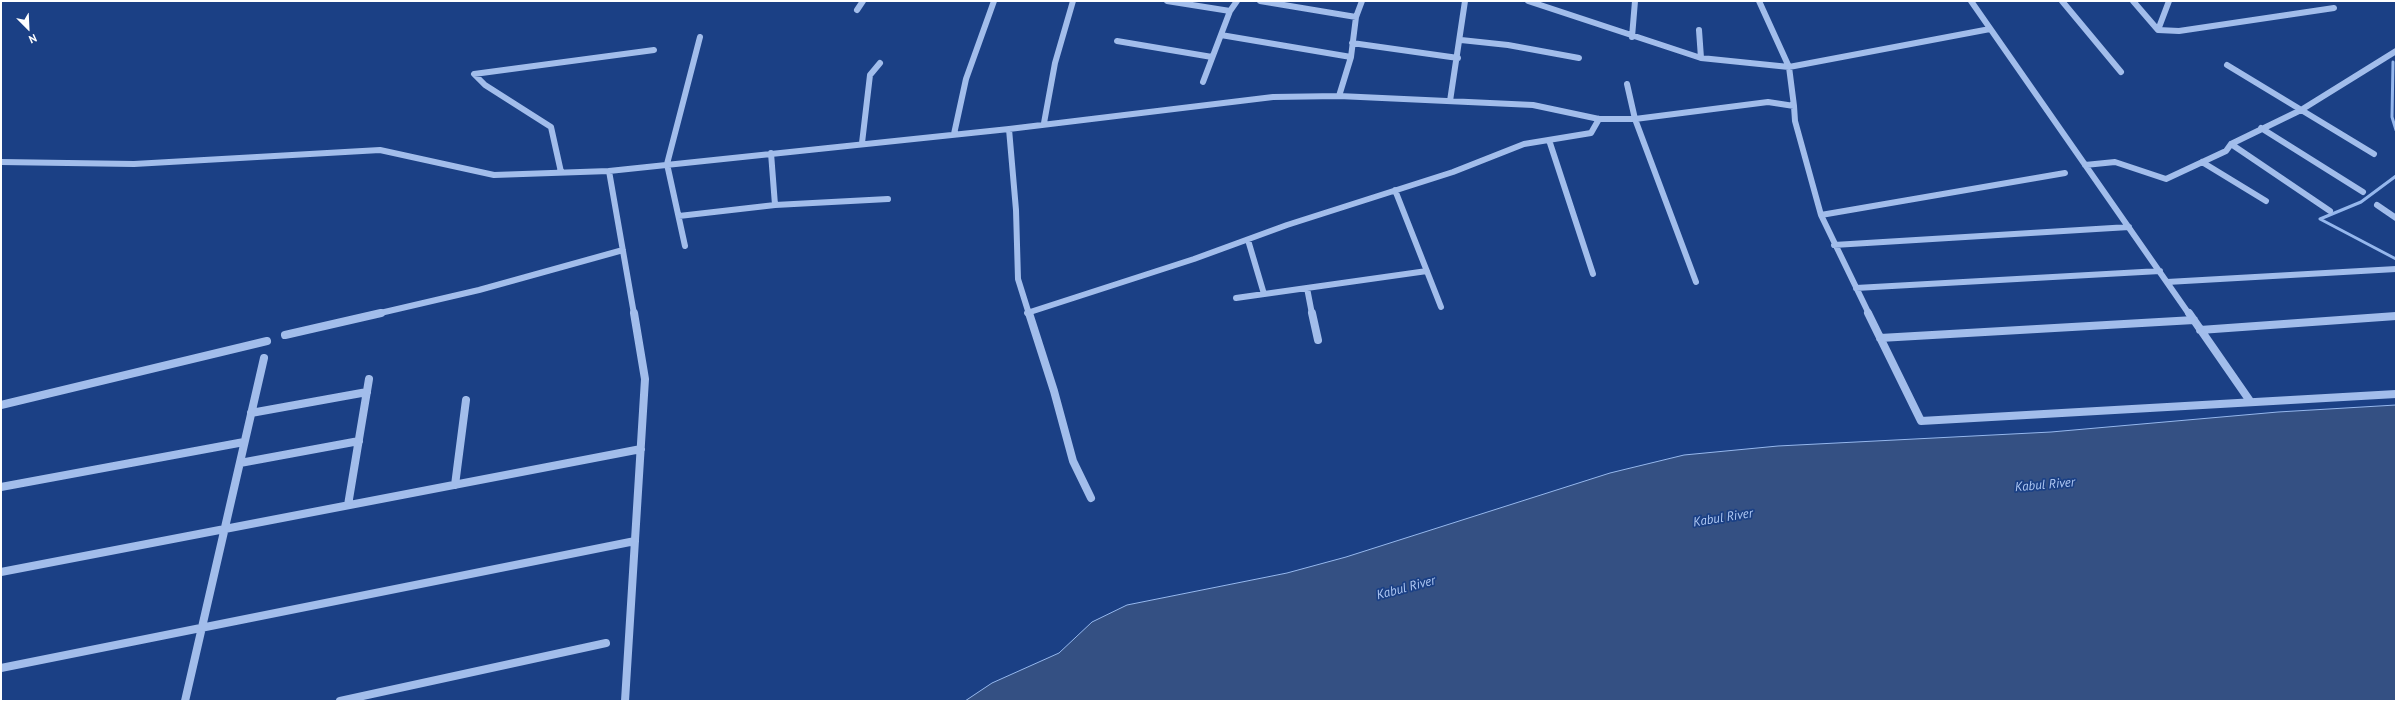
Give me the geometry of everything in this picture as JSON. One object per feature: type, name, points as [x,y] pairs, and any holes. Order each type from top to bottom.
[{"type":"street","points":[[857,10],[863,1]]},
{"type":"street","points":[[954,134],[966,79],[994,1]]},
{"type":"street","points":[[1044,123],[1055,63],[1073,1]]},
{"type":"street","points":[[1167,1],[1230,11]]},
{"type":"street","points":[[1203,82],[1230,11],[1237,1]]},
{"type":"street","points":[[1260,1],[1356,17]]},
{"type":"street","points":[[1339,96],[1351,57],[1356,17],[1362,1]]},
{"type":"street","points":[[1450,101],[1461,40],[1465,1]]},
{"type":"street","points":[[1528,1],[1632,37],[1701,58],[1789,67],[1990,29]]},
{"type":"street","points":[[1632,37],[1635,1]]},
{"type":"street","points":[[1759,1],[1789,67],[1796,121],[1821,215],[1834,245],[1920,421],[2250,401],[2396,394]]},
{"type":"street","points":[[1971,1],[2250,401]]},
{"type":"street","points":[[2062,1],[2121,72]]},
{"type":"street","points":[[2133,1],[2158,30],[2179,31],[2334,8],[2327,1]]},
{"type":"street","points":[[2158,30],[2169,1]]},
{"type":"street","points":[[1699,30],[1701,58]]},
{"type":"street","points":[[1222,35],[1351,57]]},
{"type":"street","points":[[685,246],[680,216],[667,164],[700,37]]},
{"type":"street","points":[[1461,40],[1508,45],[1579,58]]},
{"type":"street","points":[[1117,41],[1212,56]]},
{"type":"street","points":[[1352,43],[1458,58]]},
{"type":"street","points":[[561,172],[551,127],[485,85],[474,74],[654,50]]},
{"type":"street","points":[[2085,165],[2115,162],[2166,179],[2226,150],[2231,144],[2261,128],[2301,110],[2396,51]]},
{"type":"street","points":[[862,143],[870,75],[880,63]]},
{"type":"street","points":[[2226,65],[2374,154]]},
{"type":"street","points":[[1627,84],[1635,119],[1696,282]]},
{"type":"street","points":[[1,162],[134,164],[380,150],[494,175],[609,170],[1009,129],[1044,123],[1273,97],[1339,96],[1532,105],[1598,118],[1635,119],[1768,102],[1794,106]]},
{"type":"street","points":[[1027,313],[1248,240],[1287,225],[1453,172],[1524,144],[1591,133],[1598,118]]},
{"type":"street","points":[[2261,128],[2363,192]]},
{"type":"street","points":[[1009,129],[1016,210],[1018,279],[1027,313],[1054,391],[1074,460],[1091,498]]},
{"type":"street","points":[[1549,140],[1593,274]]},
{"type":"street","points":[[2231,144],[2330,211]]},
{"type":"street","points":[[772,153],[775,205]]},
{"type":"street","points":[[2202,162],[2266,201]]},
{"type":"street","points":[[609,170],[645,379],[625,701]]},
{"type":"street","points":[[1821,215],[2065,173]]},
{"type":"street","points":[[1395,190],[1441,307]]},
{"type":"street","points":[[680,216],[775,205],[888,199]]},
{"type":"street","points":[[2377,205],[2396,218]]},
{"type":"street","points":[[1834,245],[2129,227]]},
{"type":"street","points":[[1248,240],[1264,294]]},
{"type":"street","points":[[285,335],[479,290],[623,250]]},
{"type":"street","points":[[2167,282],[2396,269]]},
{"type":"street","points":[[1236,298],[1427,271]]},
{"type":"street","points":[[1856,288],[2160,271]]},
{"type":"street","points":[[1307,288],[1318,340]]},
{"type":"street","points":[[2200,330],[2396,316]]},
{"type":"street","points":[[1880,338],[2194,320]]},
{"type":"street","points":[[1,405],[267,341]]},
{"type":"street","points":[[185,701],[264,358]]},
{"type":"street","points":[[348,505],[369,379]]},
{"type":"street","points":[[251,413],[367,392]]},
{"type":"street","points":[[455,485],[466,400]]},
{"type":"street","points":[[240,463],[359,441]]},
{"type":"street","points":[[1,487],[244,442]]},
{"type":"street","points":[[1,572],[641,449]]},
{"type":"street","points":[[1,668],[635,541]]},
{"type":"street","points":[[340,701],[606,643]]},
{"type":"water","name":"Kabul River","points":[[2396,405],[2396,701],[965,701],[992,683],[1059,653],[1092,622],[1127,605],[1287,573],[1346,557],[1610,473],[1684,455],[1778,446],[2051,432],[2278,412]]},
{"type":"waterway","points":[[2393,62],[2392,117],[2396,130]]},
{"type":"waterway","points":[[2396,176],[2361,202],[2320,219],[2396,259]]}]
